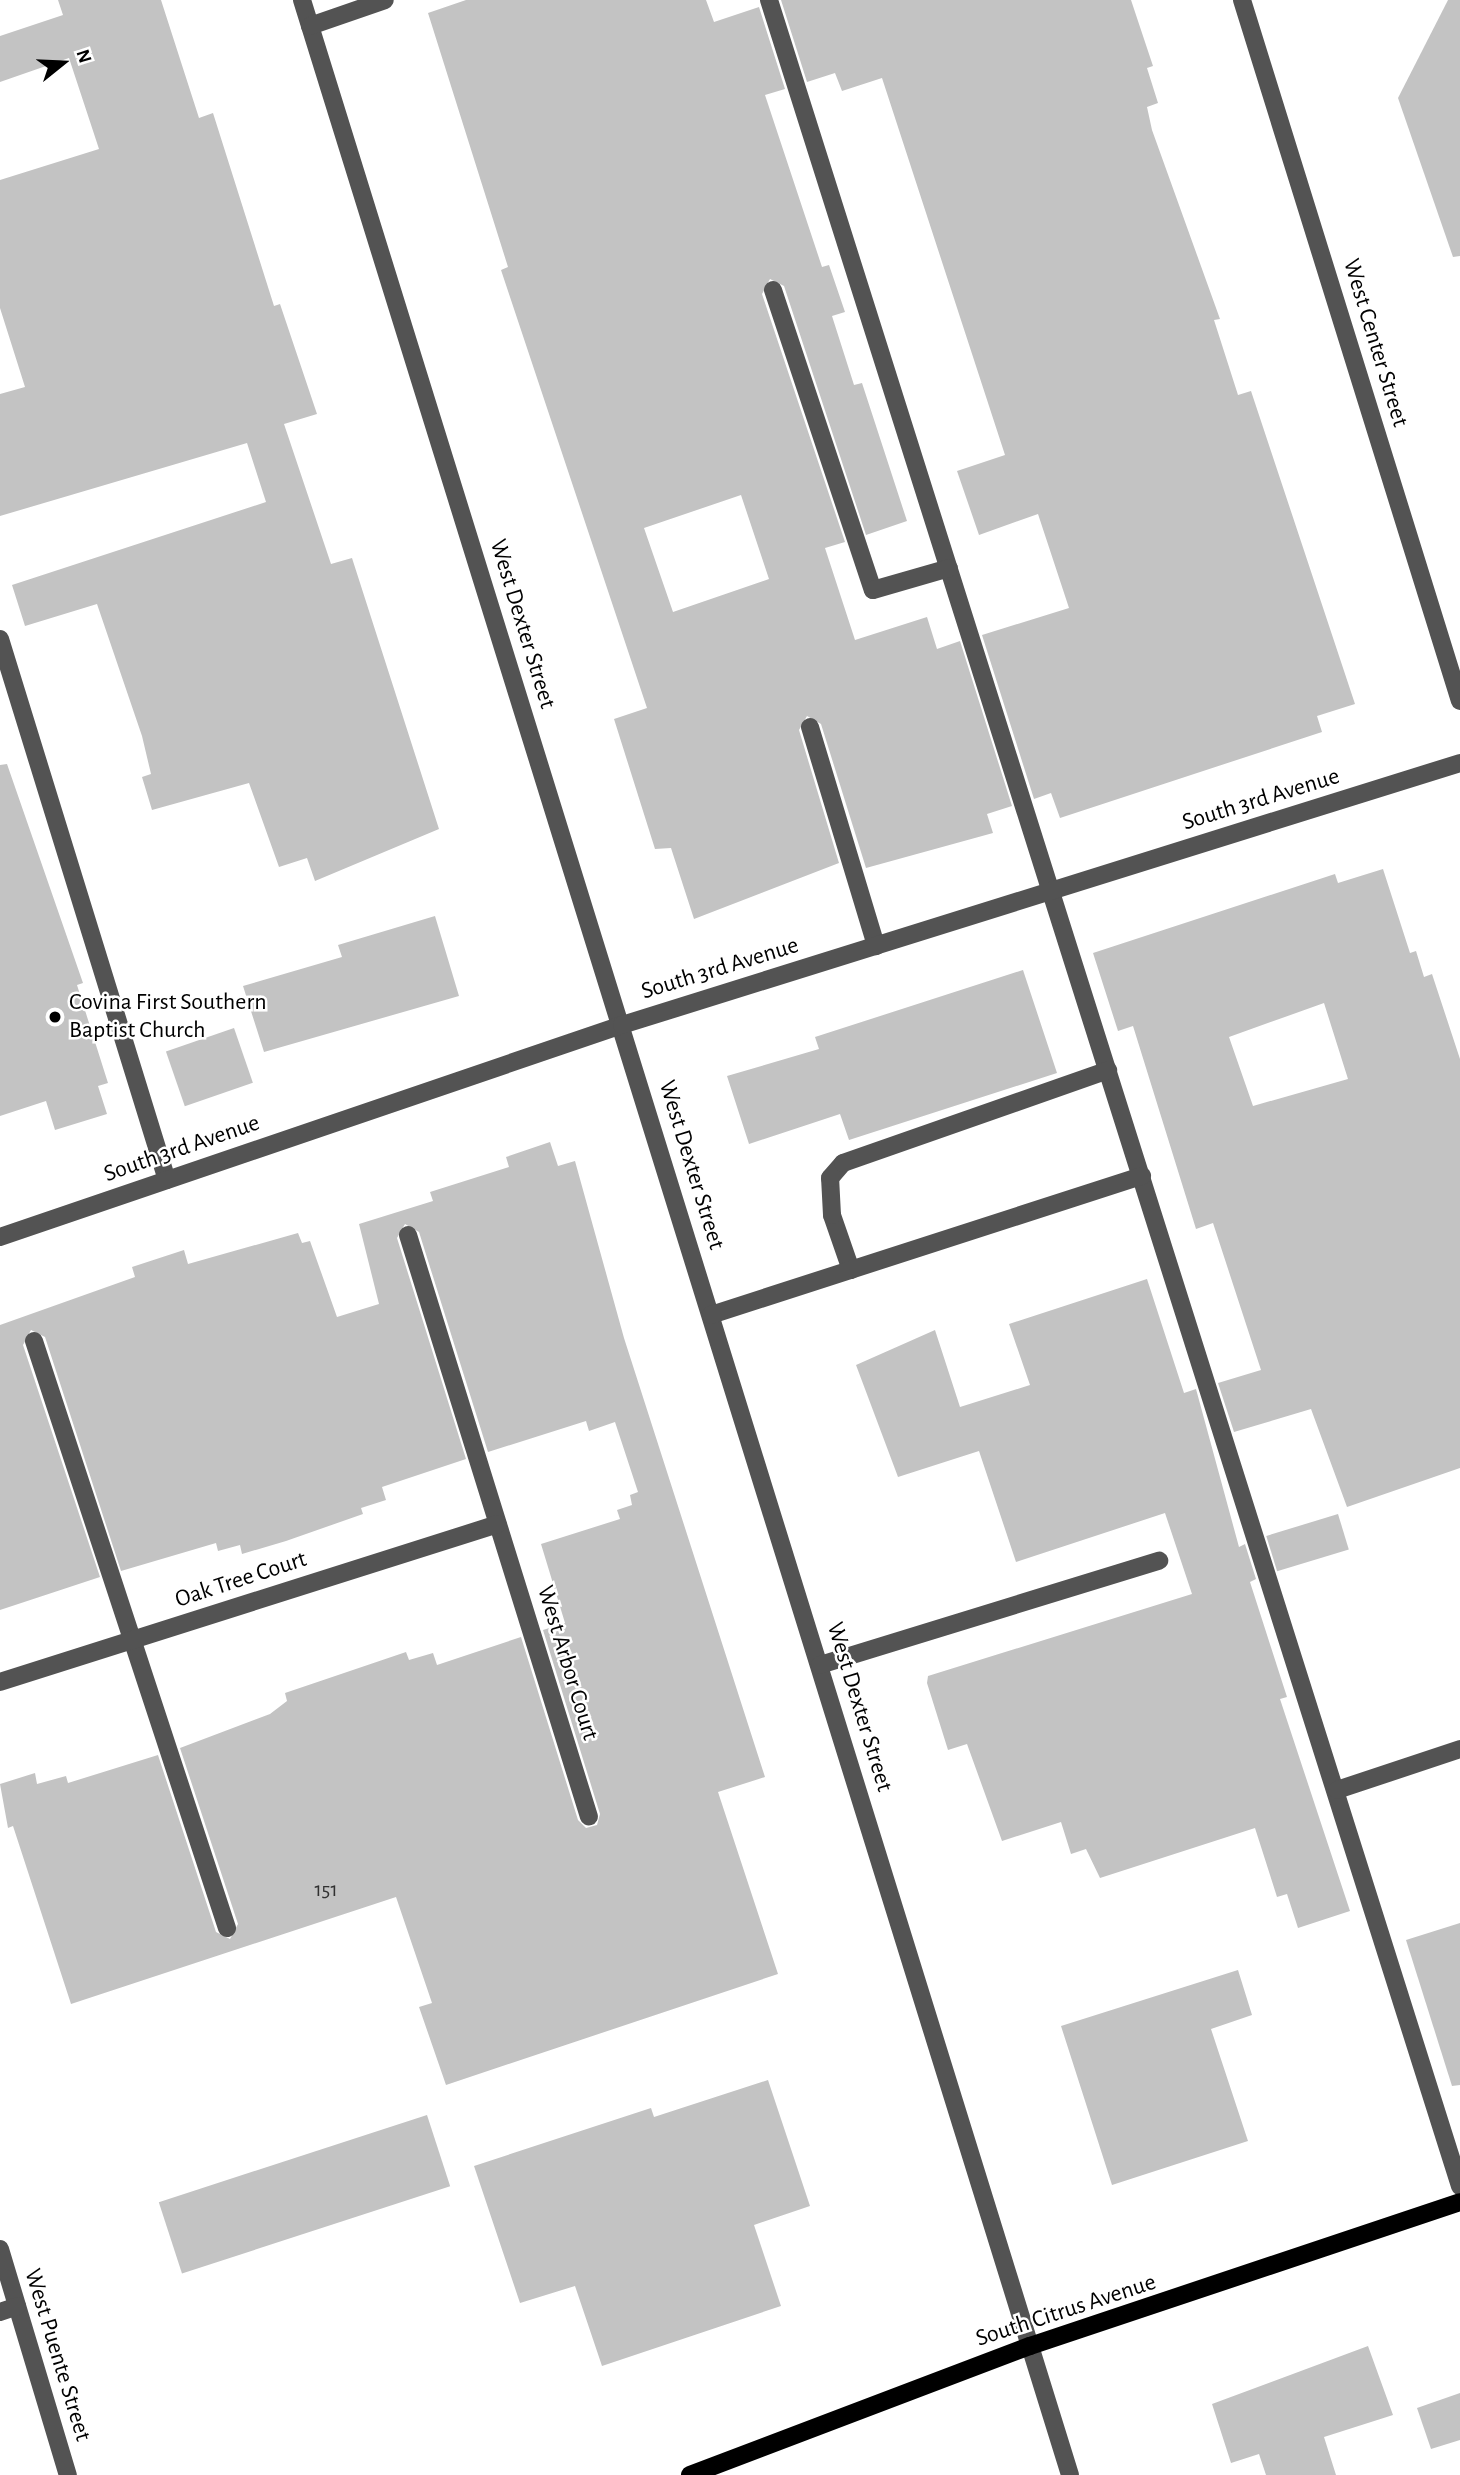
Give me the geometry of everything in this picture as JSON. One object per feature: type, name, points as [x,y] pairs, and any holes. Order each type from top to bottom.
[{"type":"main road","name":"South Citrus Avenue","points":[[690,2475],[1030,2346],[1460,2202]]},
{"type":"street","name":"West Dexter Street","points":[[302,0],[1070,2475]]},
{"type":"street","points":[[310,26],[385,0]]},
{"type":"street","points":[[769,0],[1460,2186]]},
{"type":"street","name":"West Center Street","points":[[1242,0],[1460,701]]},
{"type":"street","points":[[773,290],[873,590],[949,568]]},
{"type":"street","points":[[0,639],[167,1180]]},
{"type":"street","points":[[810,727],[876,946]]},
{"type":"street","name":"South 3rd Avenue","points":[[0,1237],[622,1025],[1460,764]]},
{"type":"street","points":[[851,1270],[832,1215],[830,1178],[843,1163],[1108,1070]]},
{"type":"street","points":[[711,1315],[1142,1176]]},
{"type":"street","name":"West Arbor Court","points":[[408,1235],[589,1817]]},
{"type":"street","points":[[34,1341],[227,1928]]},
{"type":"street","name":"Oak Tree Court","points":[[0,1682],[498,1524]]},
{"type":"street","points":[[820,1665],[1159,1561]]},
{"type":"street","points":[[1337,1790],[1460,1749]]},
{"type":"street","name":"West Puente Street","points":[[0,2249],[9,2309],[68,2475]]},
{"type":"building","points":[[58,0],[161,0],[199,118],[213,113],[274,306],[280,304],[317,414],[284,424],[331,564],[352,558],[439,829],[315,881],[307,858],[279,867],[249,783],[152,810],[142,777],[151,774],[142,736],[97,604],[25,626],[12,585],[266,502],[247,443],[0,516],[0,394],[25,387],[0,308],[0,180],[99,149],[69,58],[0,82],[0,36],[63,15]]},
{"type":"building","points":[[466,0],[706,0],[714,22],[759,7],[785,89],[765,95],[822,267],[829,265],[845,312],[832,316],[854,385],[862,383],[907,521],[866,535],[784,286],[770,279],[762,294],[845,542],[825,548],[855,640],[927,617],[937,649],[960,641],[1012,806],[987,814],[993,833],[866,868],[821,724],[807,716],[799,730],[839,863],[694,919],[671,848],[655,849],[614,719],[647,708],[501,270],[508,267],[428,13]],"holes":[[[741,495],[769,579],[673,612],[644,528]]]},
{"type":"building","points":[[781,0],[1131,0],[1153,66],[1147,68],[1158,103],[1147,107],[1152,130],[1220,319],[1214,320],[1238,395],[1251,391],[1355,704],[1317,716],[1322,732],[1060,818],[1051,793],[1034,799],[982,635],[1069,608],[1038,514],[979,535],[957,471],[1005,455],[882,78],[842,91],[835,73],[807,82]]},
{"type":"building","points":[[1448,0],[1460,0],[1460,256],[1453,257],[1398,98]]},
{"type":"building","name":"Covina First Southern Baptist Church","points":[[7,764],[83,983],[77,985],[108,1083],[98,1086],[107,1114],[55,1130],[46,1101],[0,1116],[0,765]]},
{"type":"building","points":[[1383,869],[1410,953],[1416,951],[1424,977],[1432,974],[1460,1059],[1460,1468],[1347,1507],[1311,1409],[1234,1432],[1218,1383],[1261,1370],[1213,1223],[1196,1229],[1133,1026],[1118,1031],[1093,953],[1335,874],[1338,883]],"holes":[[[1324,1003],[1348,1079],[1253,1106],[1229,1037]]]},
{"type":"building","points":[[435,916],[459,996],[264,1052],[243,986],[342,957],[338,945]]},
{"type":"building","points":[[1023,970],[1057,1073],[849,1140],[840,1114],[749,1144],[727,1076],[819,1049],[815,1037]]},
{"type":"building","points":[[234,1028],[253,1083],[185,1106],[166,1051]]},
{"type":"building","points":[[550,1142],[558,1166],[575,1161],[624,1338],[765,1777],[718,1792],[778,1974],[446,2085],[419,2007],[432,2003],[396,1897],[71,2004],[13,1826],[8,1828],[0,1784],[35,1773],[37,1784],[66,1776],[68,1783],[158,1755],[216,1932],[230,1939],[238,1924],[180,1748],[270,1714],[287,1701],[285,1693],[406,1652],[409,1660],[433,1653],[437,1665],[521,1637],[578,1820],[586,1828],[597,1825],[600,1814],[543,1630],[565,1623],[541,1544],[620,1519],[617,1510],[632,1505],[630,1495],[638,1492],[615,1422],[589,1431],[586,1421],[488,1452],[419,1232],[405,1224],[397,1238],[466,1459],[382,1487],[386,1500],[361,1508],[363,1514],[286,1541],[242,1554],[240,1545],[218,1551],[216,1543],[121,1571],[45,1337],[31,1330],[23,1345],[100,1577],[0,1610],[0,1325],[135,1277],[132,1267],[184,1250],[188,1264],[298,1233],[302,1243],[310,1241],[337,1317],[379,1304],[359,1224],[433,1201],[430,1192],[509,1167],[506,1157]]},
{"type":"building","points":[[1147,1279],[1184,1393],[1196,1389],[1239,1547],[1245,1544],[1256,1579],[1250,1582],[1287,1697],[1280,1699],[1350,1911],[1298,1928],[1287,1894],[1277,1897],[1255,1828],[1100,1878],[1086,1849],[1071,1854],[1061,1822],[1002,1841],[967,1744],[948,1750],[927,1683],[928,1676],[1192,1594],[1165,1513],[1016,1562],[979,1451],[898,1477],[856,1365],[935,1330],[960,1407],[1030,1385],[1009,1324]]},
{"type":"building","points":[[1338,1514],[1349,1549],[1277,1571],[1266,1536]]},
{"type":"building","points":[[1460,1923],[1460,2085],[1452,2086],[1406,1940]]},
{"type":"building","points":[[1238,1970],[1252,2015],[1211,2029],[1248,2141],[1112,2185],[1061,2026]]},
{"type":"building","points":[[768,2080],[810,2206],[754,2225],[781,2306],[602,2366],[575,2286],[520,2303],[474,2166],[651,2108],[654,2117]]},
{"type":"building","points":[[427,2115],[450,2186],[182,2273],[159,2202]]},
{"type":"building","points":[[1368,2346],[1393,2415],[1324,2437],[1336,2475],[1266,2475],[1259,2454],[1231,2463],[1212,2404]]},
{"type":"building","points":[[1460,2393],[1460,2440],[1431,2449],[1417,2408]]},
{"type":"place","name":"Covina First Southern Baptist Church","points":[[55,1017]]}]
